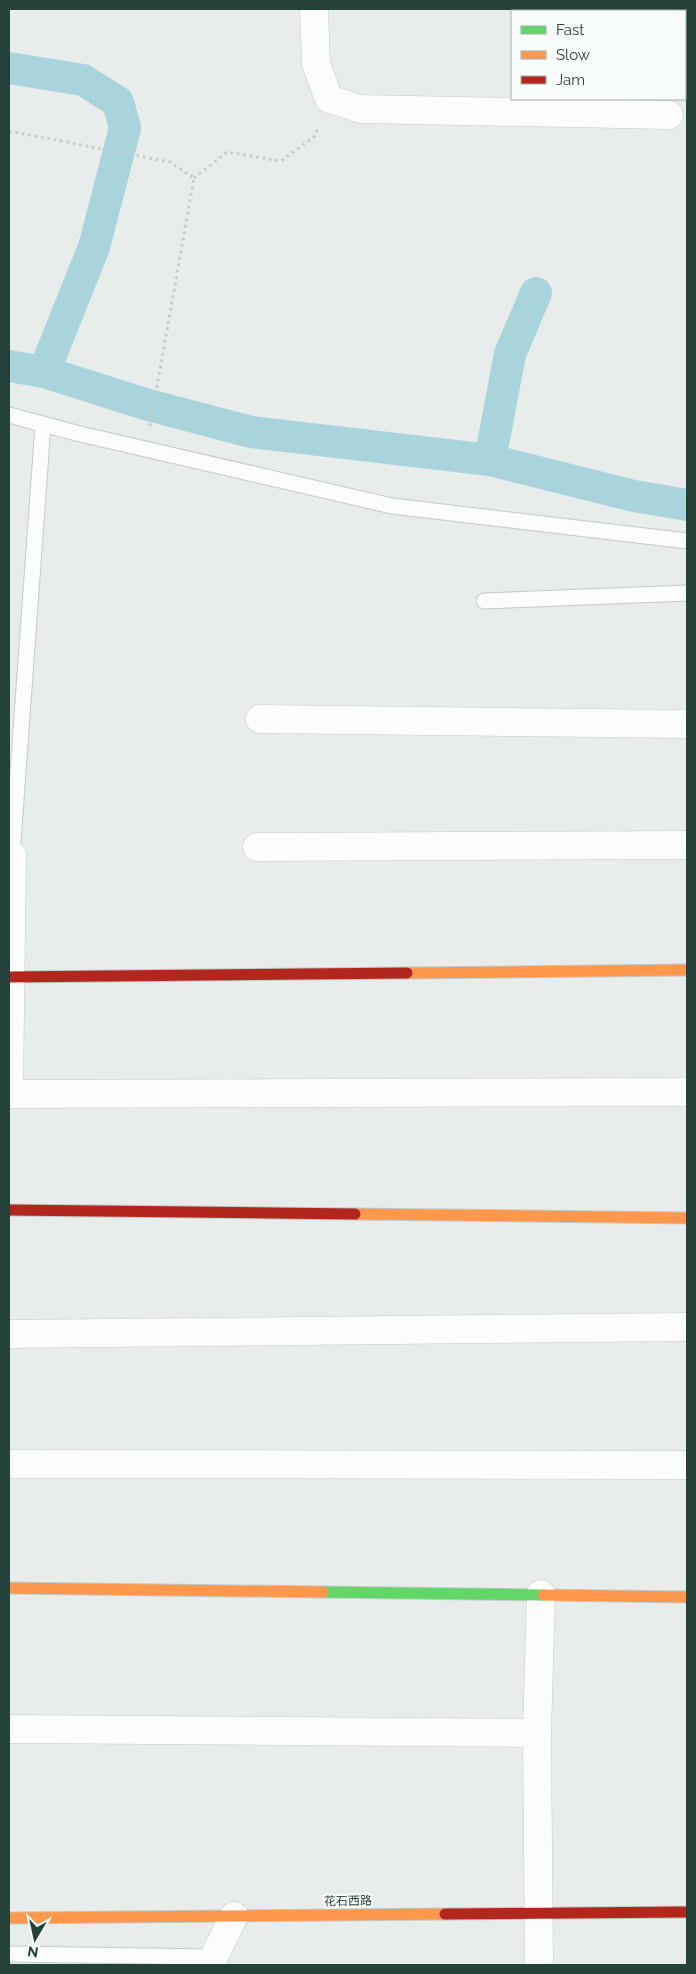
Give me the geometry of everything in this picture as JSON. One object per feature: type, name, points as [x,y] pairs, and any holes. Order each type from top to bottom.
[{"type":"street","points":[[314,9],[316,64],[329,99],[361,109],[669,115]]},
{"type":"street","points":[[260,719],[687,724]]},
{"type":"street","points":[[257,847],[687,844]]},
{"type":"street","points":[[9,1089],[10,855]]},
{"type":"street","points":[[10,976],[687,970]]},
{"type":"street","points":[[9,1094],[687,1092]]},
{"type":"street","points":[[9,1210],[687,1218]]},
{"type":"street","points":[[9,1334],[687,1327]]},
{"type":"street","points":[[9,1464],[687,1465]]},
{"type":"street","points":[[9,1588],[687,1596]]},
{"type":"street","points":[[539,1965],[537,1733],[540,1594]]},
{"type":"street","points":[[9,1729],[537,1733]]},
{"type":"street","name":"花石西路","points":[[12,1918],[687,1912]]},
{"type":"street","points":[[212,1961],[234,1916]]},
{"type":"lane","points":[[9,415],[217,466],[392,506],[687,541]]},
{"type":"lane","points":[[10,855],[42,424]]},
{"type":"lane","points":[[484,601],[687,593]]},
{"type":"lane","points":[[9,1954],[212,1961]]},
{"type":"path","points":[[150,428],[194,178],[227,152],[281,161],[315,136],[329,99]]},
{"type":"path","points":[[9,131],[170,162],[194,178]]},
{"type":"waterway","points":[[9,68],[83,80],[118,102],[125,128],[94,247],[44,372]]},
{"type":"waterway","points":[[490,460],[510,354],[536,293]]},
{"type":"waterway","points":[[9,366],[44,372],[145,404],[251,432],[490,460],[634,496],[687,505]]},
{"type":"traffic: fast","points":[[323,1592],[543,1595]]},
{"type":"traffic: slow","points":[[407,973],[687,970]]},
{"type":"traffic: slow","points":[[355,1214],[687,1218]]},
{"type":"traffic: slow","points":[[9,1588],[323,1592]]},
{"type":"traffic: slow","points":[[543,1595],[687,1597]]},
{"type":"traffic: slow","points":[[9,1918],[445,1914]]},
{"type":"traffic: jam","points":[[9,977],[407,973]]},
{"type":"traffic: jam","points":[[9,1210],[355,1214]]},
{"type":"traffic: jam","points":[[445,1914],[687,1912]]}]
